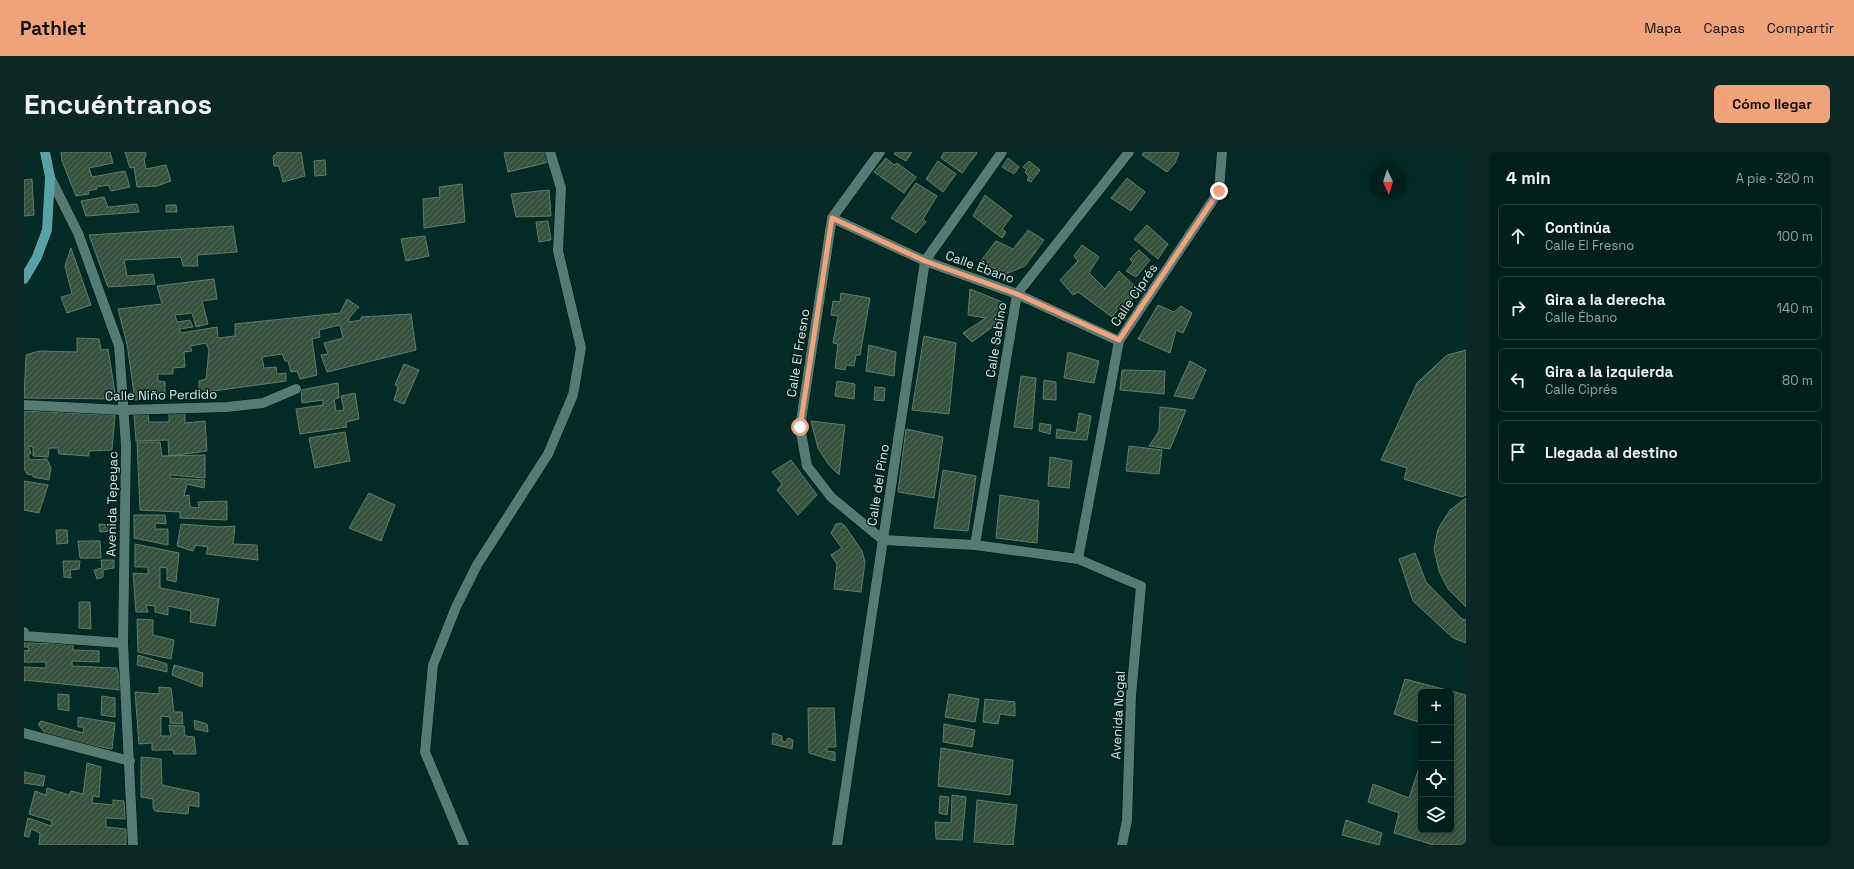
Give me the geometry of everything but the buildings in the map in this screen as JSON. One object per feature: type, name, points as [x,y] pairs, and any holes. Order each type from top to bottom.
[{"type":"main road","points":[[24,278],[37,257],[47,230],[50,176],[45,152]]},
{"type":"street","points":[[464,845],[425,752],[434,665],[456,607],[477,565],[548,454],[573,395],[580,348],[558,251],[561,188],[550,152]]},
{"type":"street","name":"Calle El Fresno","points":[[880,152],[832,218],[800,427],[808,466],[831,498],[883,540]]},
{"type":"street","name":"Calle del Pino","points":[[836,845],[925,261],[1002,152]]},
{"type":"street","name":"Calle Sabino","points":[[975,545],[1017,294],[1129,152]]},
{"type":"street","name":"Calle Ciprés","points":[[1078,559],[1119,340],[1219,191],[1222,152]]},
{"type":"street","name":"Avenida Tepeyac","points":[[50,176],[78,233],[119,346],[126,446],[123,643],[133,845]]},
{"type":"street","name":"Calle Ébano","points":[[832,218],[925,261],[1017,294],[1119,340]]},
{"type":"street","name":"Calle Niño Perdido","points":[[24,405],[123,410],[227,406],[263,403],[296,389]]},
{"type":"street","points":[[883,540],[975,545],[1078,559]]},
{"type":"street","name":"Avenida Nogal","points":[[1078,559],[1141,586],[1131,696],[1127,820],[1122,845]]},
{"type":"street","points":[[24,632],[25,636],[123,643]]},
{"type":"street","points":[[24,733],[130,761]]},
{"type":"route","points":[[800,427],[832,218],[925,261],[1017,294],[1119,340],[1219,191]]}]
